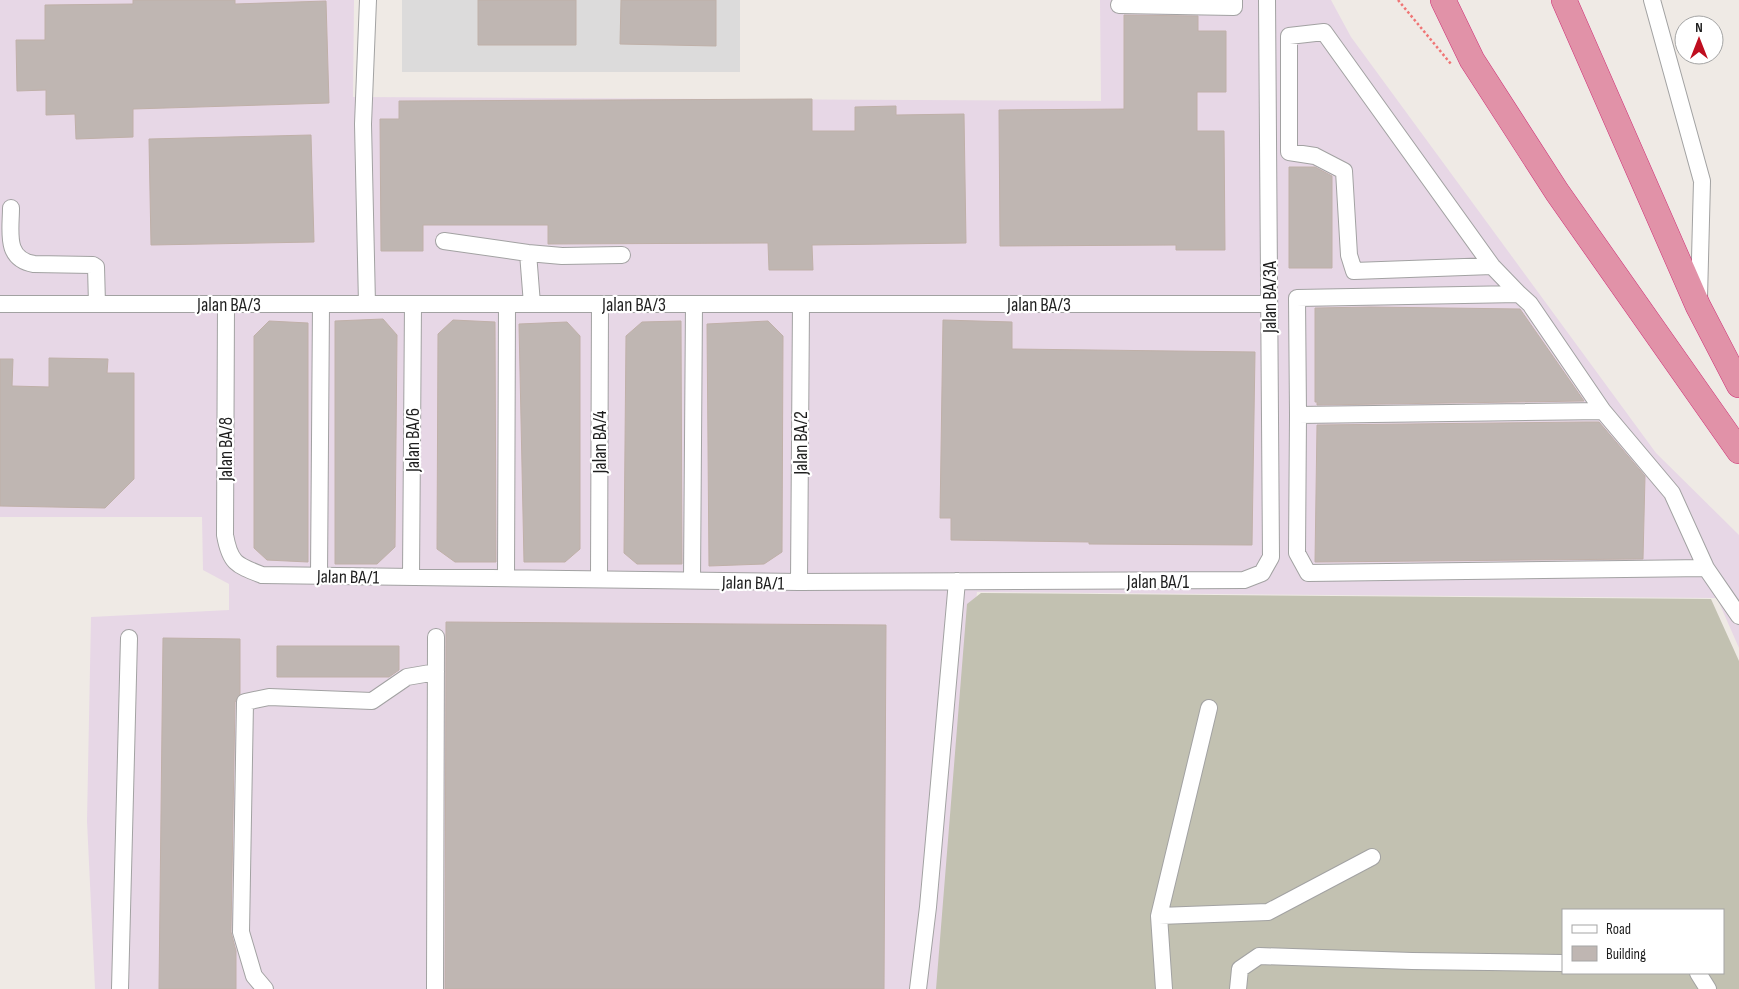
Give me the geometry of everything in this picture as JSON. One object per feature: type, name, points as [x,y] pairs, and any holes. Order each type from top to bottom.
[{"type":"highway","points":[[1443,0],[1472,60],[1557,192],[1739,451]]},
{"type":"highway","points":[[1564,0],[1698,306],[1739,385]]},
{"type":"street","points":[[367,304],[364,124],[368,0]]},
{"type":"street","points":[[1119,5],[1234,7],[1234,0]]},
{"type":"street","name":"Jalan BA/3A","points":[[1244,580],[1262,572],[1271,557],[1266,0]]},
{"type":"street","points":[[1652,0],[1702,181],[1698,306]]},
{"type":"street","points":[[1492,266],[1354,271],[1350,255],[1344,171],[1315,156],[1289,152],[1288,36],[1324,32],[1492,266],[1530,304],[1603,411],[1672,493],[1706,568],[1739,616]]},
{"type":"street","points":[[11,208],[11,242],[16,257],[24,263],[93,265],[96,267],[97,304]]},
{"type":"street","points":[[444,241],[528,254],[622,256]]},
{"type":"street","points":[[528,254],[532,304]]},
{"type":"street","points":[[1520,294],[1297,298],[1297,554],[1308,573],[1706,568]]},
{"type":"street","name":"Jalan BA/3","points":[[0,304],[1269,304]]},
{"type":"street","name":"Jalan BA/8","points":[[226,304],[225,535],[228,554],[242,568],[262,575]]},
{"type":"street","points":[[319,576],[322,304]]},
{"type":"street","name":"Jalan BA/6","points":[[411,577],[413,304]]},
{"type":"street","points":[[506,578],[507,304]]},
{"type":"street","name":"Jalan BA/4","points":[[599,579],[600,304]]},
{"type":"street","points":[[692,581],[694,304]]},
{"type":"street","name":"Jalan BA/2","points":[[799,582],[801,304]]},
{"type":"street","points":[[1298,415],[1603,411]]},
{"type":"street","name":"Jalan BA/1","points":[[262,575],[799,582],[1244,580]]},
{"type":"street","points":[[918,989],[928,907],[958,582]]},
{"type":"street","points":[[435,989],[436,637]]},
{"type":"street","points":[[120,989],[129,638]]},
{"type":"street","points":[[265,989],[254,976],[241,932],[245,702],[269,697],[372,701],[407,677],[436,672]]},
{"type":"street","points":[[1164,989],[1160,916],[1209,708]]},
{"type":"street","points":[[1160,916],[1268,912],[1372,857]]},
{"type":"street","points":[[1238,989],[1240,969],[1259,956],[1562,963]]},
{"type":"street","points":[[1699,974],[1708,989]]},
{"type":"shaded area","points":[[0,0],[354,0],[353,97],[1101,101],[1100,0],[1331,0],[1351,37],[1656,453],[1739,535],[1739,648],[1717,598],[977,592],[964,710],[1739,898],[1739,989],[95,989],[87,821],[91,617],[229,610],[229,584],[203,570],[202,517],[0,517]]},
{"type":"shaded area","points":[[402,0],[740,0],[740,72],[402,72]]},
{"type":"shaded area","points":[[981,593],[1711,599],[1739,661],[1739,989],[936,989],[967,604]]},
{"type":"building","points":[[133,0],[235,0],[235,4],[326,1],[329,103],[133,109],[133,137],[76,139],[75,114],[46,115],[46,90],[17,91],[16,40],[45,40],[45,5],[133,4]]},
{"type":"building","points":[[478,0],[576,0],[576,45],[478,45]]},
{"type":"building","points":[[621,0],[716,0],[716,46],[620,44]]},
{"type":"building","points":[[1124,15],[1198,16],[1198,31],[1226,31],[1226,92],[1197,92],[1197,131],[1224,131],[1225,250],[1176,250],[1176,245],[1000,246],[999,110],[1124,109]]},
{"type":"building","points":[[812,99],[812,131],[855,131],[855,107],[896,106],[896,115],[964,114],[966,243],[812,245],[813,270],[769,270],[768,243],[548,244],[548,225],[423,225],[423,251],[381,251],[380,119],[399,119],[399,101]]},
{"type":"building","points":[[311,135],[314,242],[151,245],[149,139]]},
{"type":"building","points":[[1289,167],[1315,167],[1332,176],[1332,268],[1289,268]]},
{"type":"building","points":[[1315,308],[1520,309],[1584,401],[1317,405],[1317,402],[1315,402]]},
{"type":"building","points":[[383,319],[397,335],[395,547],[377,564],[335,564],[335,321]]},
{"type":"building","points":[[453,320],[495,322],[496,562],[455,562],[437,549],[438,334]]},
{"type":"building","points":[[943,320],[1012,322],[1012,349],[1255,352],[1252,545],[1089,544],[1089,542],[951,540],[951,518],[940,518]]},
{"type":"building","points":[[269,321],[308,323],[308,562],[267,560],[254,548],[254,336]]},
{"type":"building","points":[[681,321],[682,564],[637,564],[624,553],[626,336],[642,322]]},
{"type":"building","points":[[768,321],[783,336],[782,552],[764,564],[709,566],[707,324]]},
{"type":"building","points":[[567,322],[580,336],[580,549],[565,562],[524,562],[519,324]]},
{"type":"building","points":[[49,358],[108,359],[107,373],[134,373],[134,479],[105,508],[0,506],[0,359],[13,359],[12,386],[49,387]]},
{"type":"building","points":[[1599,422],[1645,476],[1643,559],[1315,562],[1317,425]]},
{"type":"building","points":[[446,622],[886,625],[884,989],[445,989]]},
{"type":"building","points":[[163,638],[240,639],[240,694],[235,702],[231,932],[236,951],[236,989],[159,989]]},
{"type":"building","points":[[277,646],[399,646],[399,670],[389,677],[277,677]]}]
